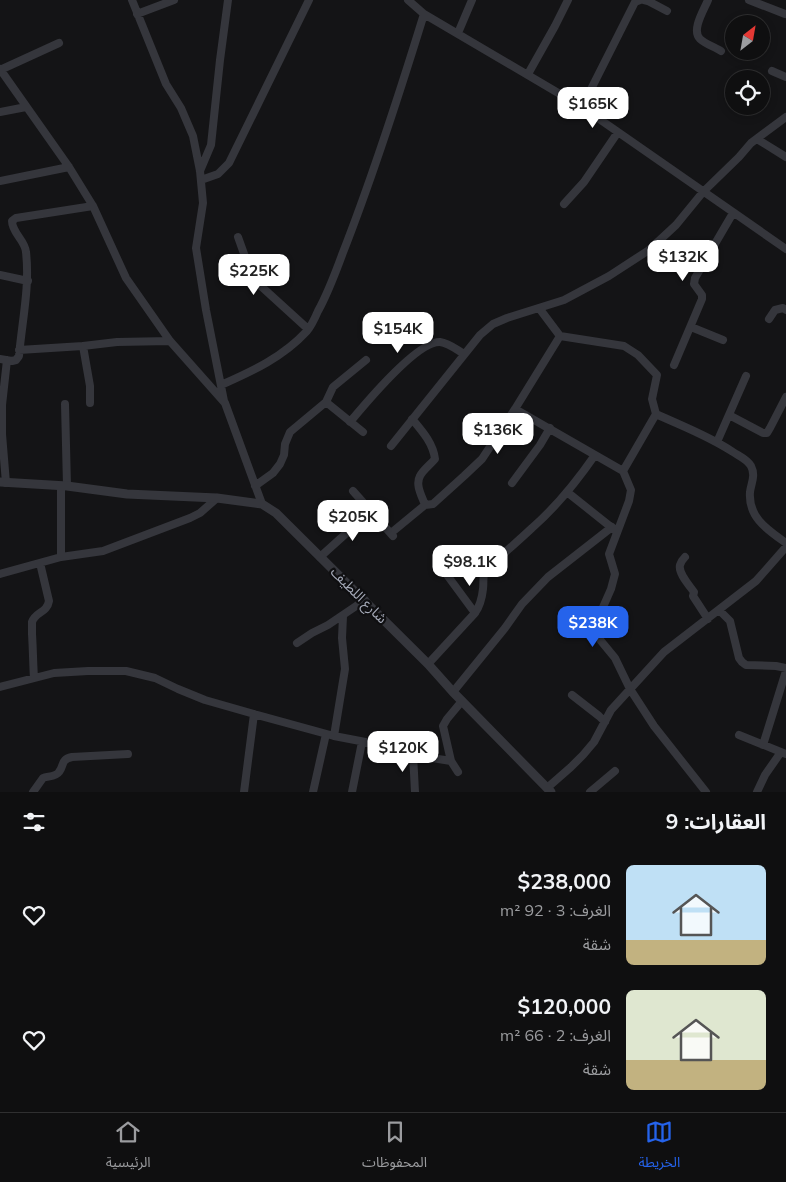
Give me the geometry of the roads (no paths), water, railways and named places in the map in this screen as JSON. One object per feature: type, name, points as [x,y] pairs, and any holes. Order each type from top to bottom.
[{"type":"street","points":[[132,0],[166,84],[181,108],[193,136],[200,171],[203,203],[196,248],[206,310],[224,403],[262,504]]},
{"type":"street","points":[[137,14],[174,0]]},
{"type":"street","points":[[200,171],[211,145],[228,0]]},
{"type":"street","points":[[201,180],[218,174],[229,163],[309,0]]},
{"type":"street","points":[[458,33],[472,0]]},
{"type":"street","points":[[528,74],[568,0]]},
{"type":"street","points":[[708,0],[696,27],[696,34],[700,40],[721,51]]},
{"type":"street","points":[[749,0],[764,3],[785,14]]},
{"type":"street","points":[[410,1],[424,14],[582,107],[786,249]]},
{"type":"street","points":[[582,107],[635,2],[648,1],[667,11]]},
{"type":"street","points":[[221,385],[255,370],[275,358],[308,329],[313,321],[327,293],[348,238],[404,80],[424,14]]},
{"type":"street","points":[[59,43],[0,69],[69,167],[93,206],[126,278],[170,341],[224,403]]},
{"type":"street","points":[[772,71],[786,78]]},
{"type":"street","points":[[0,112],[26,107]]},
{"type":"street","points":[[391,446],[464,354],[480,335],[493,324],[564,300],[609,276],[649,250],[676,225],[703,192],[751,143],[786,118]]},
{"type":"street","points":[[564,204],[584,182],[618,132]]},
{"type":"street","points":[[757,139],[786,157]]},
{"type":"street","points":[[0,181],[69,167]]},
{"type":"street","points":[[3,483],[3,359],[12,361],[16,360],[18,356],[28,281],[26,248],[12,228],[12,221],[16,218],[93,206]]},
{"type":"street","points":[[674,365],[702,299],[702,295],[694,284],[695,278],[733,213]]},
{"type":"street","points":[[238,237],[253,279],[308,329]]},
{"type":"street","points":[[0,275],[28,281]]},
{"type":"street","points":[[539,308],[560,336],[624,346],[638,355],[657,375],[652,400],[656,414],[623,471]]},
{"type":"street","points":[[769,319],[775,310],[783,308],[786,310]]},
{"type":"street","points":[[690,327],[723,340]]},
{"type":"street","points":[[354,491],[392,535],[425,505],[433,504],[482,459],[560,336]]},
{"type":"street","points":[[19,350],[123,342],[170,341]]},
{"type":"street","points":[[350,422],[390,377],[413,355],[430,344],[446,343],[464,354]]},
{"type":"street","points":[[83,346],[90,386],[90,403]]},
{"type":"street","points":[[255,486],[273,473],[280,464],[290,432],[326,402],[333,387],[366,360]]},
{"type":"street","points":[[718,442],[746,376]]},
{"type":"street","points":[[729,415],[763,433],[767,432],[786,396]]},
{"type":"street","points":[[326,402],[363,432]]},
{"type":"street","points":[[61,557],[65,404]]},
{"type":"street","points":[[453,692],[522,604],[548,577],[621,523],[629,501],[631,490],[623,471],[515,409]]},
{"type":"street","points":[[549,790],[594,742],[611,710],[664,652],[756,581],[786,545],[757,520],[752,510],[750,493],[754,476],[751,467],[745,459],[718,442],[656,414]]},
{"type":"street","points":[[412,419],[427,437],[434,453],[434,459],[420,476],[418,485],[425,505]]},
{"type":"street","points":[[512,483],[550,428]]},
{"type":"street","points":[[428,664],[475,613],[480,605],[484,588],[483,575],[486,569],[534,528],[567,492],[595,455]]},
{"type":"street","name":"شارع اللطيف","points":[[3,483],[64,486],[128,494],[217,498],[262,504],[276,513],[365,600],[549,790]]},
{"type":"street","points":[[567,492],[615,529]]},
{"type":"street","points":[[0,574],[61,557],[109,549],[190,518],[204,510],[217,498]]},
{"type":"street","points":[[320,557],[371,512]]},
{"type":"street","points":[[615,529],[609,554],[615,574],[611,589],[596,623],[596,632],[615,658],[630,689],[659,733],[706,792]]},
{"type":"street","points":[[685,557],[680,564],[682,574],[708,619]]},
{"type":"street","points":[[34,678],[32,622],[36,616],[45,610],[49,601],[40,563]]},
{"type":"street","points":[[447,575],[475,613]]},
{"type":"street","points":[[297,643],[343,616],[365,600]]},
{"type":"street","points":[[719,610],[730,621],[742,662],[746,664],[776,666],[786,670],[763,745]]},
{"type":"street","points":[[313,792],[330,735],[345,669],[342,638],[343,616]]},
{"type":"street","points":[[0,687],[54,673],[126,670],[154,678],[205,700],[254,714],[330,735],[402,749],[419,756],[451,762]]},
{"type":"street","points":[[572,695],[605,722]]},
{"type":"street","points":[[458,772],[451,762],[443,726],[462,701]]},
{"type":"street","points":[[244,792],[254,714]]},
{"type":"street","points":[[739,735],[784,753],[765,775],[757,792]]},
{"type":"street","points":[[352,792],[362,742]]},
{"type":"street","points":[[34,792],[43,778],[59,773],[62,763],[66,759],[72,757],[128,754]]},
{"type":"street","points":[[413,754],[415,792]]},
{"type":"street","points":[[590,792],[615,771]]}]
